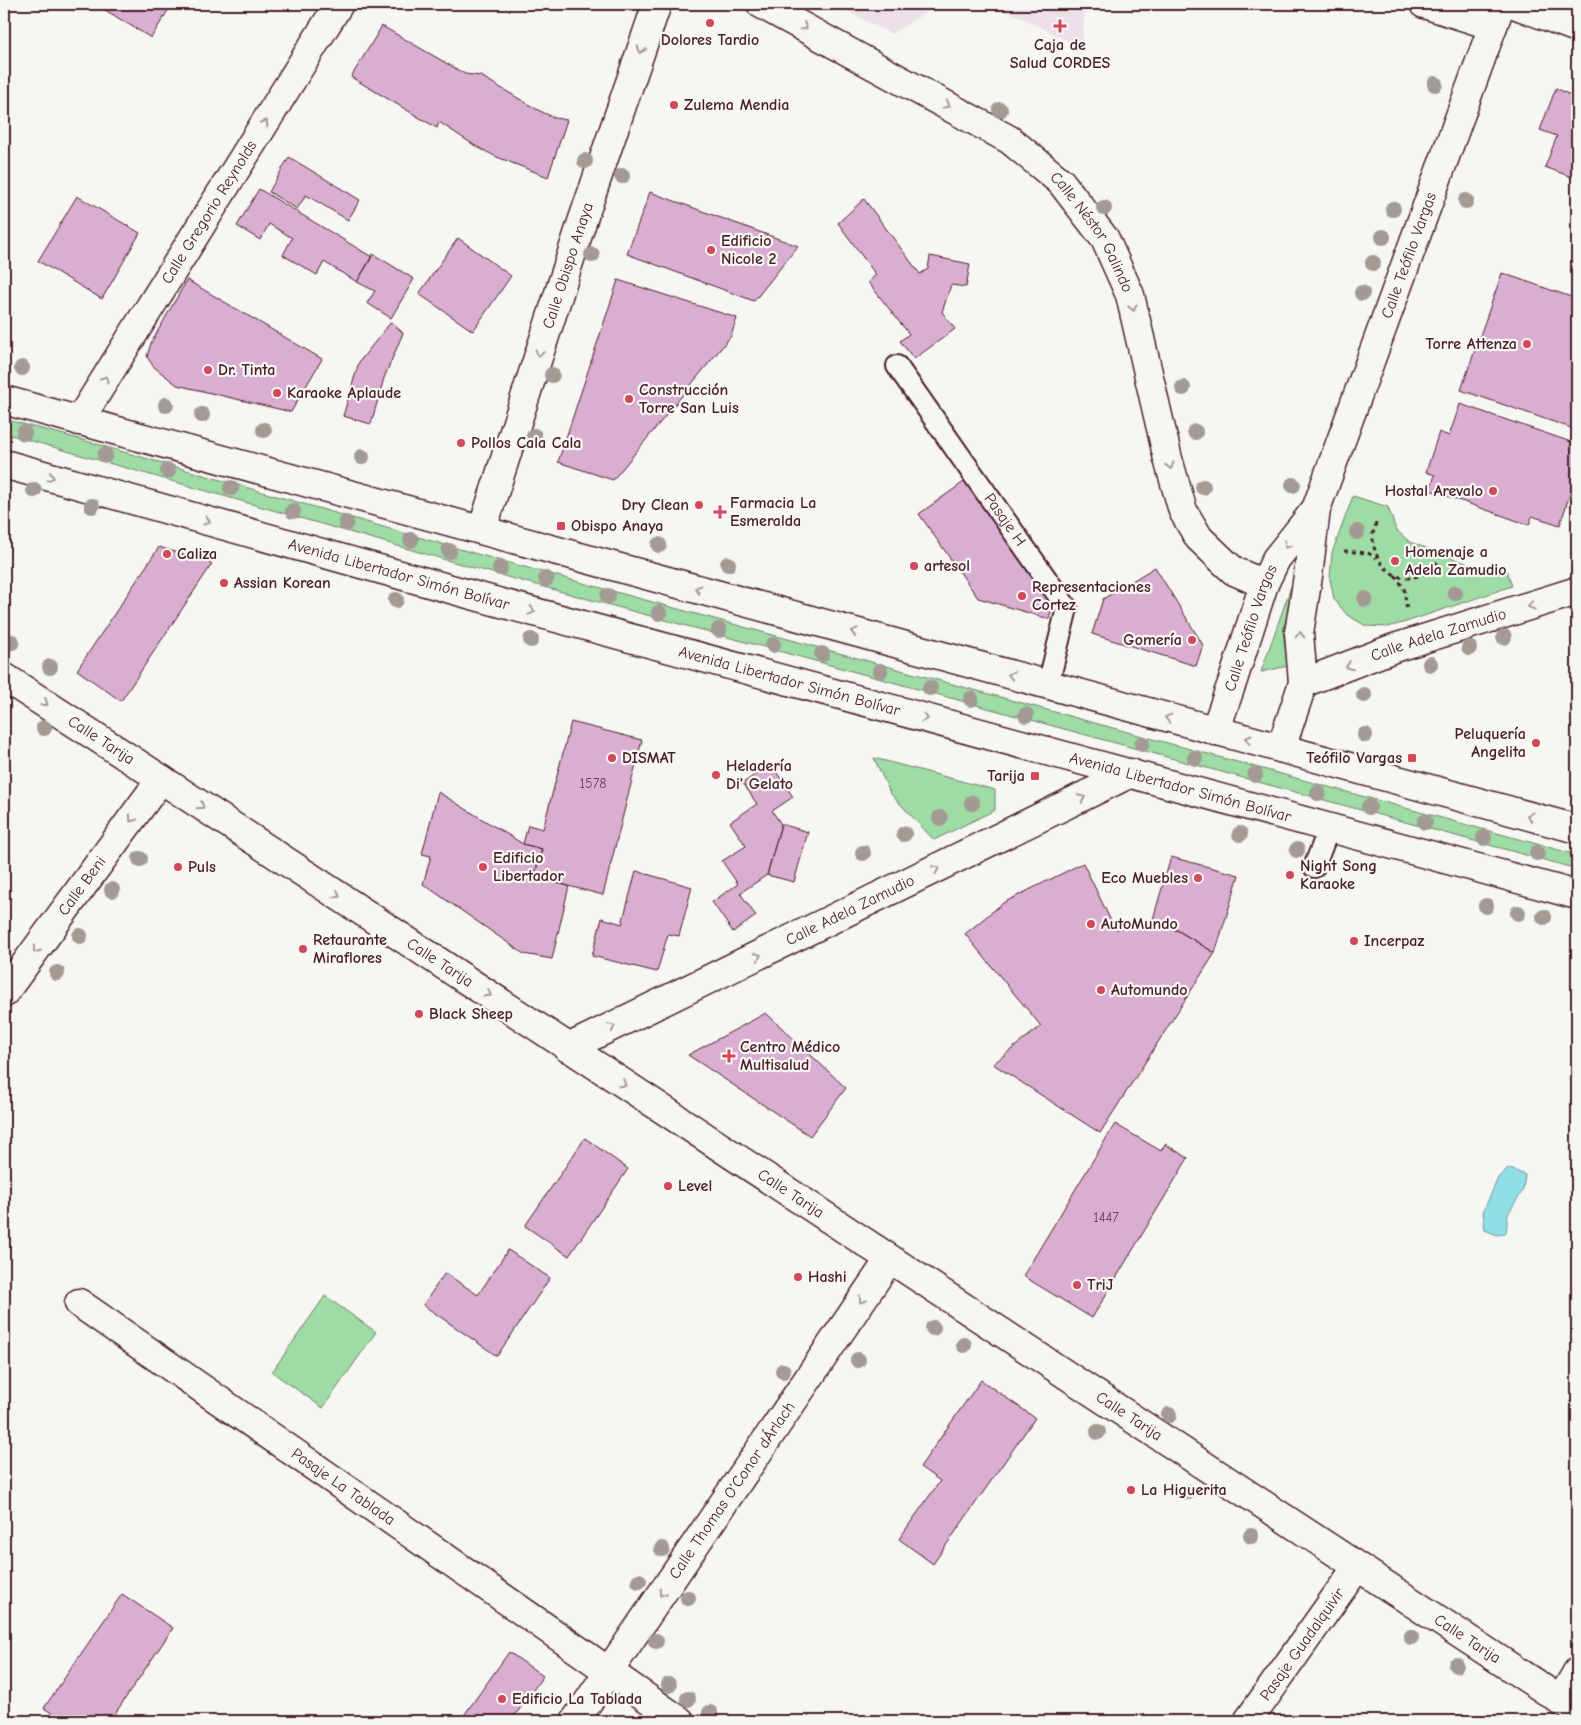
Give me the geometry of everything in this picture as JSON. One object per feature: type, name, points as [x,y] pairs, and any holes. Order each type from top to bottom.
[{"type":"street","name":"Calle Gregorio Reynolds","points":[[79,421],[339,4]]},
{"type":"street","name":"Calle Obispo Anaya","points":[[482,530],[580,229],[657,4]]},
{"type":"street","name":"Calle Néstor Galindo","points":[[761,4],[1010,140],[1061,182],[1105,239],[1130,295],[1182,511],[1199,538],[1234,571],[1264,584]]},
{"type":"street","points":[[1424,4],[1497,15]]},
{"type":"street","points":[[1514,4],[1577,28]]},
{"type":"street","name":"Calle Teófilo Vargas","points":[[1281,748],[1302,683],[1299,633],[1316,508],[1497,15]]},
{"type":"street","points":[[4,400],[1577,829]]},
{"type":"street","name":"Avenida Libertador Simón Bolívar","points":[[4,464],[472,595],[1577,894]]},
{"type":"street","name":"Calle Teófilo Vargas","points":[[1215,731],[1264,584],[1276,559],[1316,508]]},
{"type":"street","name":"Calle Adela Zamudio","points":[[1302,683],[1394,648],[1577,592]]},
{"type":"street","name":"Calle Tarija","points":[[4,676],[1569,1706]]},
{"type":"street","name":"Calle Adela Zamudio","points":[[568,1048],[1132,773]]},
{"type":"street","name":"Calle Beni","points":[[4,993],[161,779]]},
{"type":"street","name":"Calle Thomas O'Conor dÁrlach","points":[[575,1721],[889,1260]]},
{"type":"street","name":"Pasaje La Tablada","points":[[79,1303],[680,1721]]},
{"type":"street","name":"Pasaje Guadalquivir","points":[[1248,1721],[1357,1567]]},
{"type":"street","points":[[1569,1706],[1577,1672]]},
{"type":"lane","name":"Pasaje H","points":[[897,366],[1067,608],[1048,685]]},
{"type":"lane","points":[[1314,867],[1330,826]]},
{"type":"path","points":[[1376,523],[1372,536],[1377,558],[1404,588],[1407,605],[1406,614]]},
{"type":"path","points":[[1340,551],[1368,553],[1377,558]]},
{"type":"path","points":[[1394,575],[1404,578],[1422,574],[1438,562]]},
{"type":"shaded area","points":[[834,4],[939,4],[891,34]]},
{"type":"shaded area","name":"Caja de Salud CORDES","points":[[994,4],[1085,4],[1082,48]]},
{"type":"green space","points":[[4,419],[477,554],[1577,855],[1577,869],[478,569],[4,433]]},
{"type":"green space","points":[[1353,496],[1388,507],[1396,530],[1410,542],[1479,568],[1507,571],[1512,586],[1388,627],[1366,626],[1347,615],[1334,599],[1330,579],[1332,553]]},
{"type":"green space","points":[[1299,564],[1283,632],[1288,666],[1261,672]]},
{"type":"green space","points":[[874,758],[995,790],[995,810],[934,840],[890,793]]},
{"type":"green space","points":[[325,1296],[376,1332],[323,1408],[272,1372]]},
{"type":"water","points":[[1508,1168],[1525,1175],[1523,1190],[1508,1214],[1506,1233],[1497,1235],[1485,1230],[1483,1212],[1498,1178]]},
{"type":"building","points":[[97,4],[172,4],[151,38]]},
{"type":"building","points":[[382,26],[465,74],[481,76],[538,110],[555,118],[567,120],[548,177],[477,147],[439,122],[437,128],[351,77]]},
{"type":"building","points":[[1577,78],[1577,179],[1545,167],[1557,136],[1540,130],[1556,88],[1570,95]]},
{"type":"building","points":[[289,157],[360,200],[348,220],[306,195],[297,209],[269,192]]},
{"type":"building","points":[[259,189],[372,257],[357,282],[324,262],[317,275],[283,255],[292,238],[269,224],[260,240],[237,226]]},
{"type":"building","name":"Edificio Nicole 2","points":[[650,192],[798,246],[754,301],[627,254]]},
{"type":"building","points":[[77,196],[140,233],[102,299],[38,261]]},
{"type":"building","points":[[864,199],[920,274],[928,269],[930,256],[970,264],[966,287],[951,285],[942,312],[955,329],[914,359],[900,341],[909,334],[868,282],[876,275],[838,223]]},
{"type":"building","points":[[458,238],[511,276],[473,331],[419,294]]},
{"type":"building","points":[[373,254],[414,279],[391,318],[367,303],[375,291],[357,282]]},
{"type":"building","name":"Torre Attenza","points":[[1502,273],[1577,299],[1577,430],[1461,390]]},
{"type":"building","points":[[187,280],[322,359],[291,412],[177,385],[154,367],[147,357],[151,343]]},
{"type":"building","name":"Construcción Torre San Luis","points":[[618,280],[737,318],[731,336],[613,480],[558,462]]},
{"type":"building","points":[[391,322],[403,333],[384,378],[371,424],[343,416],[359,362]]},
{"type":"building","points":[[1460,404],[1577,444],[1577,472],[1560,525],[1532,516],[1529,525],[1430,490],[1435,475],[1426,472],[1439,432],[1449,436]]},
{"type":"building","points":[[968,479],[1053,604],[1049,619],[978,598],[919,514]]},
{"type":"building","points":[[159,547],[212,564],[121,701],[77,670]]},
{"type":"building","points":[[1155,567],[1203,645],[1196,666],[1092,634],[1103,599]]},
{"type":"building","name":"Edificio Libertador","points":[[571,722],[642,740],[603,895],[534,877],[542,849],[523,844],[528,825],[543,829]]},
{"type":"building","points":[[771,764],[793,797],[772,811],[781,824],[767,875],[740,893],[756,916],[733,932],[712,902],[738,884],[722,861],[746,846],[730,822],[757,804],[743,783]]},
{"type":"building","name":"Edificio Libertador","points":[[438,792],[523,844],[542,849],[534,877],[569,886],[552,959],[524,954],[423,884],[431,856],[422,854]]},
{"type":"building","points":[[781,824],[808,832],[794,882],[767,875]]},
{"type":"building","points":[[1171,857],[1239,875],[1215,953],[1177,930],[1151,926]]},
{"type":"building","name":"Automundo","points":[[1083,863],[1115,929],[1151,926],[1177,930],[1215,953],[1100,1133],[993,1064],[1041,1026],[965,934],[1003,903]]},
{"type":"building","points":[[636,871],[692,887],[679,936],[668,934],[657,972],[592,956],[602,918],[622,924]]},
{"type":"building","points":[[766,1013],[846,1088],[810,1136],[688,1055]]},
{"type":"building","points":[[1115,1124],[1161,1151],[1165,1144],[1188,1158],[1092,1318],[1023,1276]]},
{"type":"building","points":[[585,1138],[628,1169],[569,1256],[525,1226]]},
{"type":"building","points":[[508,1250],[550,1278],[497,1356],[423,1305],[445,1273],[478,1295]]},
{"type":"building","points":[[981,1380],[1035,1418],[933,1564],[899,1539],[940,1481],[920,1467]]},
{"type":"building","points":[[122,1594],[173,1628],[110,1721],[64,1721],[44,1708]]},
{"type":"building","name":"Edificio La Tablada","points":[[509,1652],[543,1676],[511,1721],[460,1721]]},
{"type":"place","name":"Dolores Tardio","points":[[710,23]]},
{"type":"place","name":"Caja de Salud CORDES","points":[[1060,26]]},
{"type":"place","name":"Zulema Mendia","points":[[674,105]]},
{"type":"place","name":"Edificio Nicole 2","points":[[711,250]]},
{"type":"place","name":"Torre Attenza","points":[[1527,344]]},
{"type":"place","name":"Dr. Tinta","points":[[208,370]]},
{"type":"place","name":"Karaoke Aplaude","points":[[277,393]]},
{"type":"place","name":"Construcción Torre San Luis","points":[[629,399]]},
{"type":"place","name":"Pollos Cala Cala","points":[[461,443]]},
{"type":"place","name":"Hostal Arevalo","points":[[1493,491]]},
{"type":"place","name":"Dry Clean","points":[[699,505]]},
{"type":"place","name":"Farmacia La Esmeralda","points":[[720,512]]},
{"type":"place","name":"Obispo Anaya","points":[[561,526]]},
{"type":"place","name":"Caliza","points":[[167,554]]},
{"type":"place","name":"Homenaje a Adela Zamudio","points":[[1395,561]]},
{"type":"place","name":"artesol","points":[[914,566]]},
{"type":"place","name":"Assian Korean","points":[[224,583]]},
{"type":"place","name":"Representaciones Cortez","points":[[1022,596]]},
{"type":"place","name":"Gomería","points":[[1192,640]]},
{"type":"place","name":"Peluquería Angelita","points":[[1536,743]]},
{"type":"place","name":"DISMAT","points":[[612,758]]},
{"type":"place","name":"Teófilo Vargas","points":[[1412,758]]},
{"type":"place","name":"Heladería Di' Gelato","points":[[716,775]]},
{"type":"place","name":"Tarija","points":[[1035,776]]},
{"type":"place","name":"Puls","points":[[178,867]]},
{"type":"place","name":"Edificio Libertador","points":[[483,867]]},
{"type":"place","name":"Night Song Karaoke","points":[[1290,875]]},
{"type":"place","name":"Eco Muebles","points":[[1198,878]]},
{"type":"place","name":"AutoMundo","points":[[1091,924]]},
{"type":"place","name":"Incerpaz","points":[[1354,941]]},
{"type":"place","name":"Retaurante Miraflores","points":[[303,949]]},
{"type":"place","name":"Automundo","points":[[1101,990]]},
{"type":"place","name":"Black Sheep","points":[[419,1014]]},
{"type":"place","name":"Centro Médico Multisalud","points":[[729,1056]]},
{"type":"place","name":"Level","points":[[668,1186]]},
{"type":"place","name":"Hashi","points":[[798,1277]]},
{"type":"place","name":"TriJ","points":[[1077,1285]]},
{"type":"place","name":"La Higuerita","points":[[1131,1490]]},
{"type":"place","name":"Edificio La Tablada","points":[[502,1699]]}]
